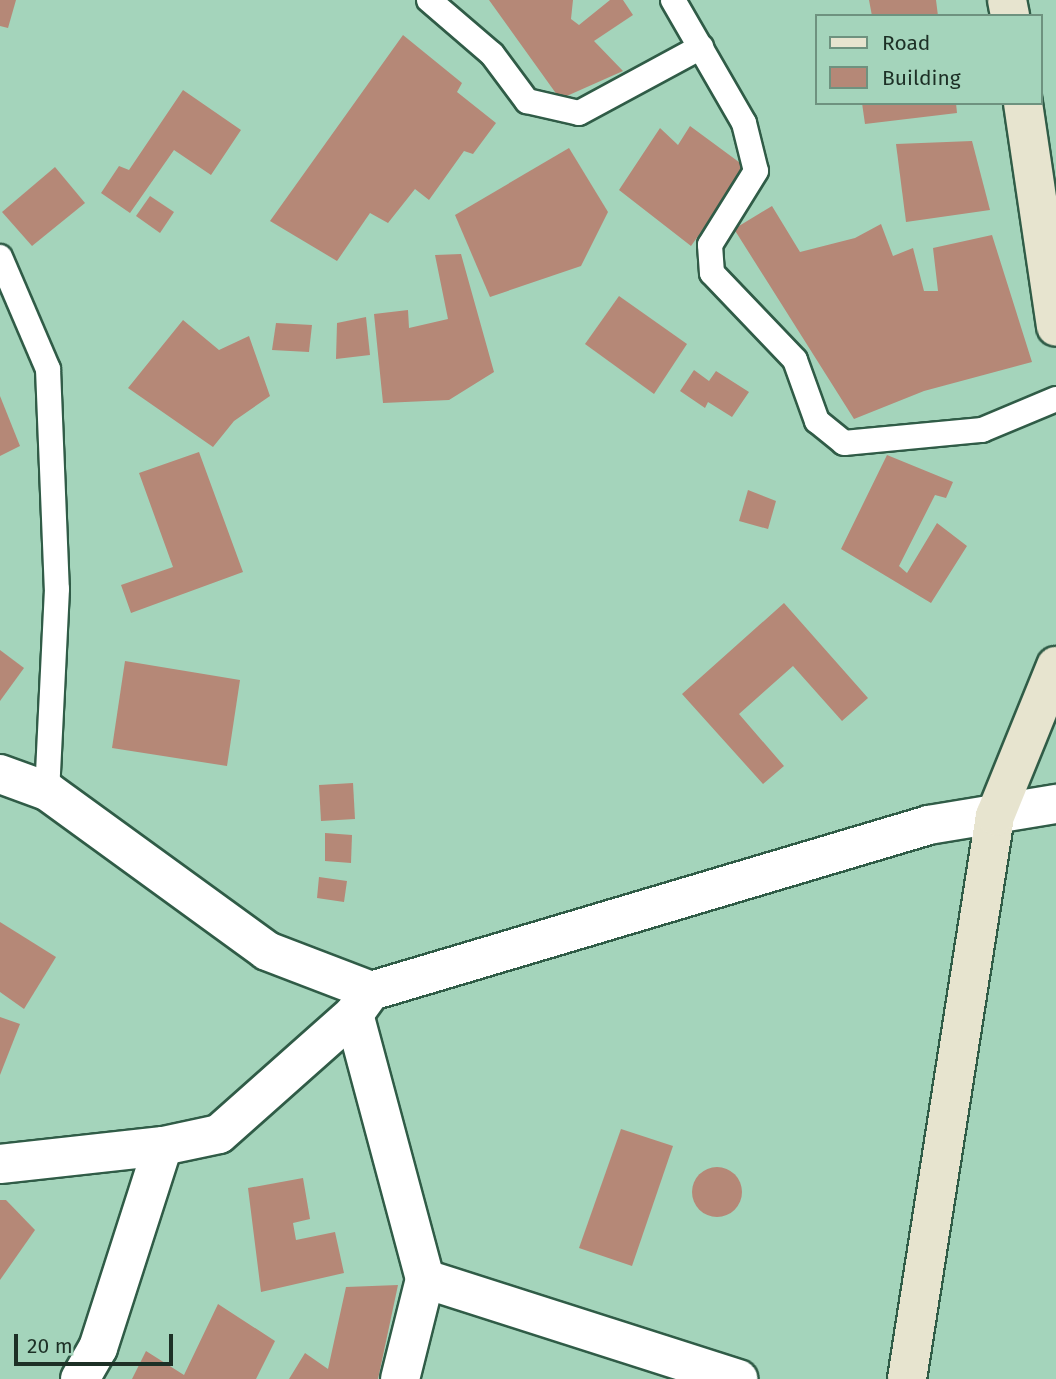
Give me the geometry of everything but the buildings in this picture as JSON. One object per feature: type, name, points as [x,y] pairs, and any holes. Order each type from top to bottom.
[{"type":"street","points":[[1023,105],[1056,327]]},
{"type":"street","points":[[907,1379],[995,816],[1056,666]]},
{"type":"street","points":[[0,774],[47,791],[267,951],[363,1002],[425,1279],[400,1379]]},
{"type":"street","points":[[0,1164],[163,1146],[219,1134],[363,1002],[929,825],[1056,804]]},
{"type":"street","points":[[80,1379],[98,1348],[163,1146]]},
{"type":"street","points":[[425,1279],[738,1379]]},
{"type":"lane","points":[[429,0],[492,54],[527,101],[579,113],[701,47]]},
{"type":"lane","points":[[673,0],[744,122],[756,171],[710,244],[712,273],[795,360],[817,421],[844,443],[982,430],[1056,399]]},
{"type":"lane","points":[[0,257],[48,369],[57,589],[47,791]]}]
